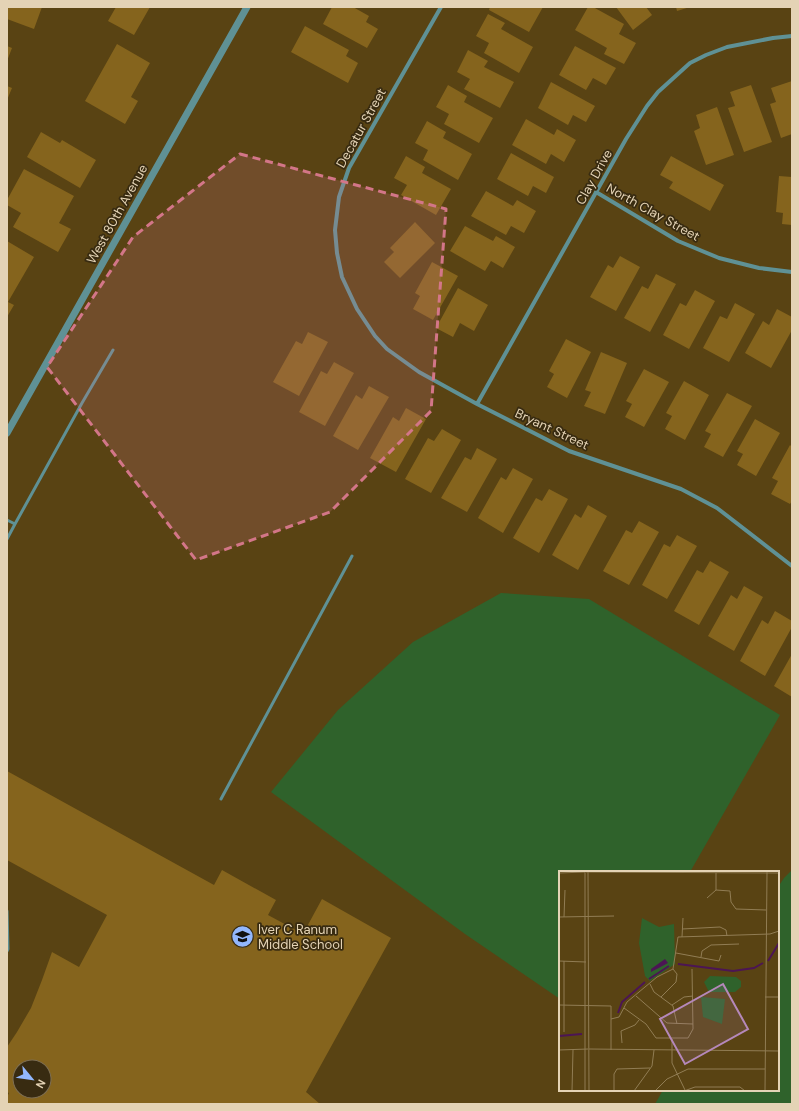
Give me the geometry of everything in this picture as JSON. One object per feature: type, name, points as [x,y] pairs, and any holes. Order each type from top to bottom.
[{"type":"street","name":"West 80th Avenue","points":[[7,433],[248,7]]},
{"type":"street","name":"Decatur Street","points":[[349,292],[342,277],[337,253],[335,230],[339,197],[348,168],[441,7]]},
{"type":"street","name":"Clay Drive","points":[[477,404],[626,139],[647,106],[658,92],[690,63],[706,55],[727,47],[792,36]]},
{"type":"street","name":"North Clay Street","points":[[596,192],[678,241],[719,258],[759,268],[792,272]]},
{"type":"street","name":"Bryant Street","points":[[349,292],[357,309],[375,336],[387,348],[419,372],[477,404],[569,451],[681,489],[716,508],[792,566]]},
{"type":"lane","points":[[7,539],[113,350]]},
{"type":"lane","points":[[7,520],[15,524]]},
{"type":"lane","points":[[221,799],[352,556]]},
{"type":"lane","points":[[7,911],[7,952]]},
{"type":"highlighted area","points":[[240,154],[446,209],[431,411],[330,512],[196,560],[47,367],[133,237]]},
{"type":"green space","points":[[501,593],[589,599],[780,715],[691,871],[559,871],[559,998],[465,934],[271,792],[338,710],[413,642]]},
{"type":"green space","points":[[792,870],[792,1104],[655,1104],[662,1091],[779,1091],[779,886]]},
{"type":"building","points":[[7,7],[42,7],[34,29],[7,19]]},
{"type":"building","points":[[116,7],[150,7],[134,35],[108,21]]},
{"type":"building","points":[[332,7],[353,7],[369,16],[366,22],[378,29],[367,48],[323,24]]},
{"type":"building","points":[[490,7],[543,7],[529,32],[489,10]]},
{"type":"building","points":[[588,7],[593,7],[624,24],[619,34],[636,43],[624,64],[604,54],[607,48],[575,30]]},
{"type":"building","points":[[616,7],[646,7],[652,15],[633,30]]},
{"type":"building","points":[[676,7],[690,7],[677,11]]},
{"type":"building","points":[[488,14],[505,23],[501,29],[533,47],[519,73],[484,53],[489,43],[476,36]]},
{"type":"building","points":[[305,26],[349,50],[346,56],[358,63],[348,83],[291,52]]},
{"type":"building","points":[[117,44],[150,63],[131,97],[138,101],[125,124],[85,101]]},
{"type":"building","points":[[7,46],[12,48],[7,61]]},
{"type":"building","points":[[575,46],[616,68],[606,85],[593,78],[586,90],[559,75]]},
{"type":"building","points":[[468,50],[488,61],[484,67],[514,82],[500,108],[464,89],[470,79],[457,72]]},
{"type":"building","points":[[792,81],[792,134],[781,138],[770,104],[776,102],[771,88]]},
{"type":"building","points":[[551,82],[595,106],[586,122],[573,115],[568,125],[538,108]]},
{"type":"building","points":[[448,85],[467,96],[464,102],[493,118],[479,143],[444,124],[449,114],[436,107]]},
{"type":"building","points":[[751,85],[772,142],[744,152],[728,108],[735,106],[730,92]]},
{"type":"building","points":[[7,86],[12,88],[7,100]]},
{"type":"building","points":[[717,107],[734,155],[706,165],[694,131],[700,128],[696,115]]},
{"type":"building","points":[[526,119],[554,135],[557,129],[576,140],[564,162],[551,154],[546,164],[512,145]]},
{"type":"building","points":[[427,121],[446,132],[443,138],[472,154],[458,180],[423,160],[428,150],[415,143]]},
{"type":"building","points":[[41,132],[60,143],[62,140],[96,160],[80,188],[27,157]]},
{"type":"building","points":[[511,153],[554,177],[546,193],[533,186],[528,196],[497,179]]},
{"type":"building","points":[[406,156],[425,167],[422,173],[451,189],[436,215],[401,195],[407,185],[394,178]]},
{"type":"building","points":[[671,156],[724,185],[710,211],[669,188],[673,182],[660,175]]},
{"type":"building","points":[[24,169],[74,196],[59,223],[71,229],[58,252],[13,227],[21,213],[7,205],[7,200]]},
{"type":"building","points":[[779,176],[792,177],[792,225],[782,224],[783,213],[776,212]]},
{"type":"building","points":[[486,191],[513,206],[517,200],[536,211],[524,233],[511,226],[506,235],[471,216]]},
{"type":"building","points":[[415,222],[435,243],[400,278],[384,262],[394,252],[390,248]]},
{"type":"building","points":[[465,226],[493,241],[496,236],[515,247],[503,268],[491,261],[485,271],[450,251]]},
{"type":"building","points":[[7,241],[34,257],[8,302],[14,305],[7,317]]},
{"type":"building","points":[[620,256],[640,267],[616,311],[590,297],[608,265],[613,268]]},
{"type":"building","points":[[432,262],[458,276],[433,320],[413,309],[420,296],[415,293]]},
{"type":"building","points":[[656,274],[676,284],[650,332],[624,318],[642,286],[648,289]]},
{"type":"building","points":[[458,288],[488,305],[474,331],[460,323],[453,337],[436,328]]},
{"type":"building","points":[[695,290],[715,301],[689,349],[663,335],[680,303],[686,306]]},
{"type":"building","points":[[735,303],[755,314],[729,362],[703,348],[720,316],[727,319]]},
{"type":"building","points":[[777,309],[792,317],[792,330],[771,368],[745,353],[763,321],[769,325]]},
{"type":"building","points":[[308,332],[328,342],[299,396],[273,382],[296,341],[302,344]]},
{"type":"building","points":[[566,339],[591,352],[567,398],[547,387],[554,374],[549,371]]},
{"type":"building","points":[[601,352],[627,363],[605,414],[584,406],[591,392],[585,390]]},
{"type":"building","points":[[334,362],[354,373],[325,426],[299,412],[321,371],[327,374]]},
{"type":"building","points":[[644,369],[669,382],[644,427],[625,417],[632,404],[626,401]]},
{"type":"building","points":[[684,381],[709,395],[685,440],[665,429],[672,416],[666,413]]},
{"type":"building","points":[[369,386],[389,397],[358,450],[333,436],[356,395],[362,399]]},
{"type":"building","points":[[727,393],[752,406],[723,457],[704,447],[711,434],[705,431]]},
{"type":"building","points":[[406,408],[426,419],[396,472],[370,458],[393,417],[399,421]]},
{"type":"building","points":[[755,419],[780,433],[756,476],[737,465],[743,454],[737,451]]},
{"type":"building","points":[[442,429],[461,440],[431,493],[405,479],[428,438],[434,441]]},
{"type":"building","points":[[790,445],[792,447],[792,501],[790,504],[771,494],[778,481],[772,478]]},
{"type":"building","points":[[477,448],[497,459],[467,512],[441,498],[465,457],[471,460]]},
{"type":"building","points":[[513,468],[533,479],[503,533],[478,518],[501,477],[506,480]]},
{"type":"building","points":[[549,489],[568,499],[539,553],[513,538],[536,498],[542,501]]},
{"type":"building","points":[[588,505],[607,516],[578,570],[552,555],[575,514],[581,518]]},
{"type":"building","points":[[639,521],[659,532],[629,585],[603,571],[626,530],[632,533]]},
{"type":"building","points":[[677,535],[697,546],[667,599],[642,585],[664,544],[670,547]]},
{"type":"building","points":[[710,561],[729,572],[699,625],[674,611],[697,570],[703,573]]},
{"type":"building","points":[[744,586],[763,597],[734,651],[708,636],[731,595],[737,599]]},
{"type":"building","points":[[775,611],[792,621],[792,627],[765,676],[740,661],[762,620],[768,624]]},
{"type":"building","points":[[792,654],[792,697],[774,686]]},
{"type":"building","name":"Iver C Ranum Middle School","points":[[7,771],[214,885],[222,870],[276,900],[268,915],[303,934],[322,899],[391,938],[306,1092],[320,1104],[7,1104],[7,1097],[9,1093],[7,1092],[7,1047],[31,1008],[52,952],[79,967],[107,915],[7,860]]},
{"type":"place","name":"Iver C Ranum Middle School","points":[[242,936]]}]
